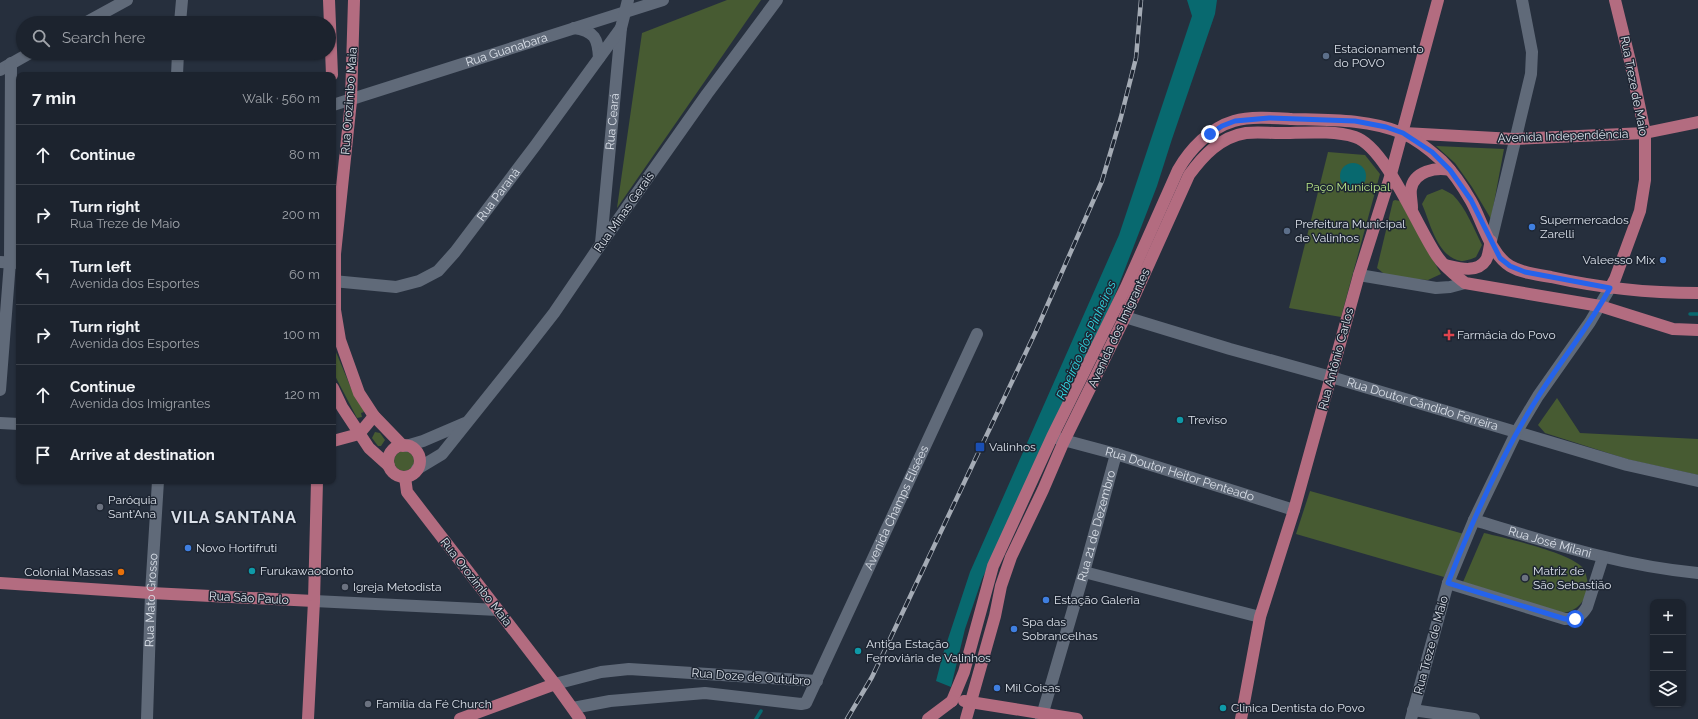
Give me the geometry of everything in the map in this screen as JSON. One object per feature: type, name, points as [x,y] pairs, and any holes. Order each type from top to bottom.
[{"type":"main road","name":"Rua Orozimbo Maia","points":[[329,0],[330,16]]},
{"type":"main road","name":"Rua Orozimbo Maia","points":[[336,251],[351,101],[354,0]]},
{"type":"main road","name":"Rua Antônio Carlos","points":[[1241,719],[1260,617],[1294,510],[1359,275],[1392,174],[1438,0]]},
{"type":"main road","name":"Rua Treze de Maio","points":[[1610,288],[1615,279],[1640,211],[1645,180],[1645,133],[1630,61],[1615,0]]},
{"type":"main road","name":"Rua Orozimbo Maia","points":[[331,60],[332,72]]},
{"type":"main road","name":"Avenida dos Imigrantes","points":[[966,719],[995,616],[1001,586],[1011,557],[1043,490],[1058,439],[1178,170],[1187,155],[1198,144],[1222,126],[1235,121],[1269,118],[1355,121],[1386,127],[1403,133]]},
{"type":"main road","name":"Avenida Independência","points":[[1403,133],[1514,140],[1645,133],[1698,122]]},
{"type":"main road","name":"Avenida dos Imigrantes","points":[[952,700],[964,672],[993,566],[1058,439],[1125,317],[1189,176],[1202,158],[1229,138],[1246,133],[1336,134],[1356,137],[1370,148],[1392,174],[1437,256],[1451,272],[1466,283]]},
{"type":"main road","points":[[1403,133],[1432,152],[1450,170],[1471,200],[1500,258],[1510,266],[1525,272],[1610,288],[1659,292],[1698,293]]},
{"type":"main road","points":[[1413,211],[1411,189],[1414,179],[1420,174],[1436,168],[1450,170]]},
{"type":"main road","points":[[1444,264],[1465,269],[1480,265],[1486,260],[1491,241]]},
{"type":"main road","points":[[1466,283],[1600,306],[1673,329],[1698,330]]},
{"type":"main road","name":"Rua Orozimbo Maia","points":[[336,316],[340,340],[359,393],[374,416],[404,446]]},
{"type":"main road","points":[[336,394],[342,407],[369,448],[389,466],[395,474],[405,477],[414,473],[417,469],[419,460],[418,455],[415,450],[404,446],[396,447],[392,450],[388,460],[389,466]]},
{"type":"main road","points":[[336,440],[359,434],[374,416]]},
{"type":"main road","name":"Rua Orozimbo Maia","points":[[405,477],[407,492],[555,684],[580,719]]},
{"type":"main road","points":[[308,719],[314,601],[317,484]]},
{"type":"main road","name":"Rua São Paulo","points":[[0,583],[151,593],[314,601]]},
{"type":"main road","name":"Rua Doze de Outubro","points":[[460,719],[555,684]]},
{"type":"main road","points":[[928,719],[952,700],[971,701],[1042,716],[1077,719]]},
{"type":"street","points":[[98,16],[127,0]]},
{"type":"street","points":[[181,16],[182,0]]},
{"type":"street","name":"Rua Guanabara","points":[[336,104],[351,101],[574,28],[627,6],[663,0]]},
{"type":"street","name":"Rua Minas Gerais","points":[[417,469],[442,454],[554,313],[600,244],[707,94],[777,0]]},
{"type":"street","points":[[1491,241],[1531,74],[1532,52],[1522,0]]},
{"type":"street","name":"Rua Ceará","points":[[600,244],[621,28],[627,6]]},
{"type":"street","points":[[574,28],[586,30],[593,36],[598,42],[599,58]]},
{"type":"street","name":"Rua Paraná","points":[[336,281],[396,286],[419,281],[438,271],[455,252],[526,158],[621,28]]},
{"type":"street","points":[[0,70],[18,60]]},
{"type":"street","points":[[177,72],[178,60]]},
{"type":"street","points":[[0,390],[10,262],[11,64]]},
{"type":"street","points":[[1359,275],[1436,288],[1450,288],[1466,283]]},
{"type":"street","name":"Rua Treze de Maio","points":[[1412,715],[1448,583],[1474,520],[1517,431],[1538,396],[1600,306],[1610,288]]},
{"type":"street","name":"Rua Doutor Cândido Ferreira","points":[[1125,317],[1517,431],[1627,465],[1698,481]]},
{"type":"street","name":"Avenida Champs Elisées","points":[[816,681],[977,334]]},
{"type":"street","name":"Rua Minas Gerais","points":[[404,446],[423,441],[468,421]]},
{"type":"street","points":[[0,424],[16,424]]},
{"type":"street","name":"Rua Doutor Heitor Penteado","points":[[1058,439],[1116,454],[1294,510]]},
{"type":"street","name":"Rua 21 de Dezembro","points":[[1042,716],[1084,572],[1116,454]]},
{"type":"street","name":"Rua Mato Grosso","points":[[147,719],[151,593],[158,484]]},
{"type":"street","name":"Rua José Milani","points":[[1474,520],[1572,550],[1666,570],[1698,573]]},
{"type":"street","points":[[1448,583],[1565,619],[1575,619],[1582,615],[1587,607],[1603,557]]},
{"type":"street","points":[[1084,572],[1260,617]]},
{"type":"street","name":"Rua São Paulo","points":[[314,601],[498,610]]},
{"type":"street","name":"Rua Doze de Outubro","points":[[555,684],[601,672],[629,669],[816,681],[809,699],[806,703],[801,704],[705,693],[610,701],[573,708]]},
{"type":"street","points":[[1412,715],[1474,719]]},
{"type":"green space","points":[[727,0],[761,0],[617,208],[642,33]]},
{"type":"green space","points":[[1436,146],[1504,149],[1491,219],[1472,187],[1455,163]]},
{"type":"green space","name":"Paço Municipal","points":[[1328,152],[1365,155],[1380,174],[1341,317],[1289,308]]},
{"type":"green space","points":[[1442,189],[1453,195],[1458,200],[1473,226],[1482,245],[1476,257],[1461,261],[1453,258],[1440,246],[1436,238],[1422,204],[1427,195]]},
{"type":"green space","points":[[1393,201],[1400,201],[1441,274],[1428,280],[1388,277],[1377,268]]},
{"type":"green space","points":[[336,352],[351,388],[363,408],[364,412],[361,413],[362,417],[357,418],[336,378]]},
{"type":"green space","points":[[1557,398],[1580,433],[1698,439],[1698,475],[1630,460],[1545,433],[1538,425]]},
{"type":"green space","points":[[375,432],[380,433],[385,440],[381,446],[378,446],[372,438]]},
{"type":"green space","points":[[400,451],[408,451],[414,457],[414,465],[408,471],[400,471],[394,465],[394,457]]},
{"type":"green space","points":[[1310,491],[1464,534],[1444,577],[1296,534]]},
{"type":"green space","points":[[1484,533],[1535,546],[1573,561],[1581,566],[1585,571],[1589,592],[1578,607],[1571,611],[1561,613],[1463,582]]},
{"type":"water","name":"Ribeirão dos Pinheiros","points":[[1187,0],[1217,0],[1215,14],[1157,186],[1113,300],[982,579],[965,629],[951,687],[936,681],[943,654],[970,572],[1119,235],[1192,16]]},
{"type":"water","points":[[1353,163],[1362,167],[1366,176],[1362,185],[1353,189],[1344,185],[1340,176],[1344,167]]},
{"type":"waterway","points":[[1690,314],[1698,314]]},
{"type":"waterway","points":[[756,719],[761,711]]},
{"type":"railway","points":[[847,719],[872,677],[1036,331],[1102,181],[1121,117],[1136,58],[1141,0]]},
{"type":"place","name":"Estacionamento do POVO","points":[[1326,56]]},
{"type":"place","name":"Supermercados Zarelli","points":[[1532,227]]},
{"type":"place","name":"Prefeitura Municipal de Valinhos","points":[[1287,231]]},
{"type":"place","name":"Valeesso Mix","points":[[1663,260]]},
{"type":"place","name":"Farmácia do Povo","points":[[1449,335]]},
{"type":"place","name":"Treviso","points":[[1180,420]]},
{"type":"place","name":"Valinhos","points":[[980,447]]},
{"type":"place","name":"Paróquia Sant'Ana","points":[[100,507]]},
{"type":"place","name":"Novo Hortifruti","points":[[188,548]]},
{"type":"place","name":"Furukawaodonto","points":[[252,571]]},
{"type":"place","name":"Colonial Massas","points":[[121,572]]},
{"type":"place","name":"Matriz de São Sebastião","points":[[1525,578]]},
{"type":"place","name":"Igreja Metodista","points":[[345,587]]},
{"type":"place","name":"Estação Galeria","points":[[1046,600]]},
{"type":"place","name":"Spa das Sobrancelhas","points":[[1014,629]]},
{"type":"place","name":"Antiga Estação Ferroviária de Valinhos","points":[[858,651]]},
{"type":"place","name":"Mil Coisas","points":[[997,688]]},
{"type":"place","name":"Família da Fé Church","points":[[368,704]]},
{"type":"place","name":"Clinica Dentista do Povo","points":[[1223,708]]},
{"type":"district","name":"VILA SANTANA","points":[[234,517]]},
{"type":"route","points":[[1210,134],[1222,126],[1235,121],[1269,118],[1355,121],[1386,127],[1403,133],[1432,152],[1450,170],[1471,200],[1500,258],[1510,266],[1525,272],[1590,286],[1610,288],[1590,322],[1538,396],[1517,431],[1474,520],[1448,583],[1565,619],[1575,619]]}]
